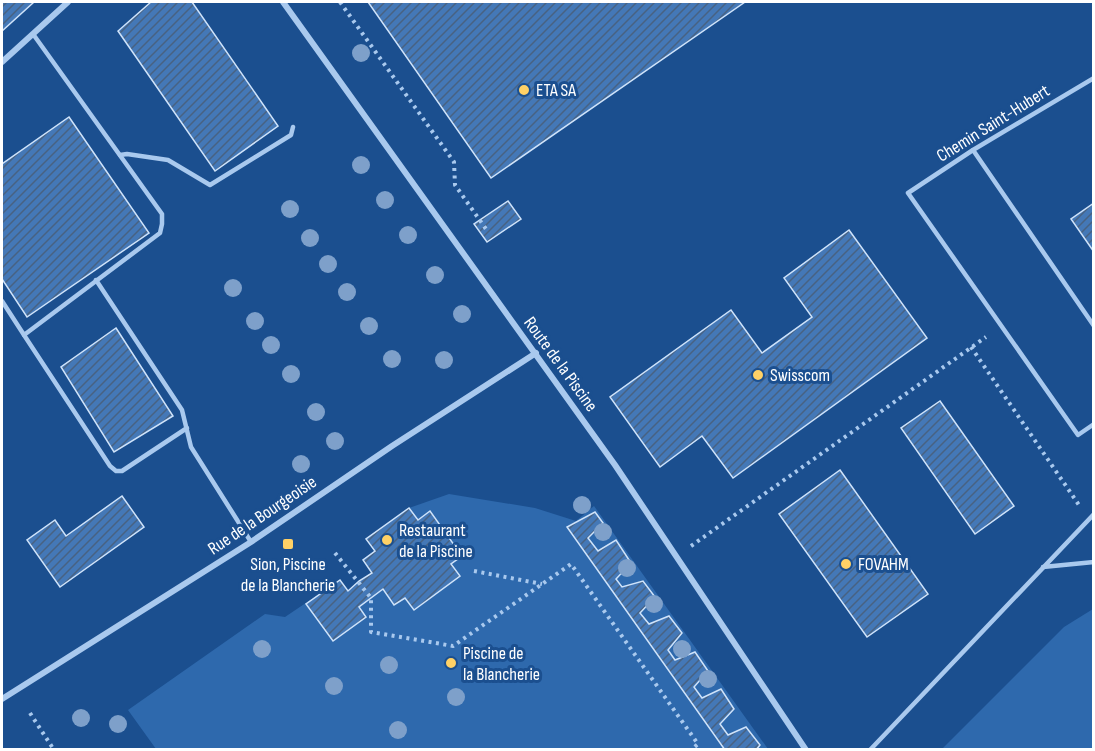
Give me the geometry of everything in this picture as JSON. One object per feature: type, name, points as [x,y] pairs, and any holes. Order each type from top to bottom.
[{"type":"street","points":[[2,62],[68,2]]},
{"type":"street","name":"Route de la Piscine","points":[[283,2],[615,465],[806,750]]},
{"type":"street","name":"Rue de la Bourgeoisie","points":[[2,699],[251,542],[392,446],[536,353]]},
{"type":"lane","points":[[24,334],[160,233],[162,224],[162,214],[33,34]]},
{"type":"lane","name":"Chemin Saint-Hubert","points":[[1002,326],[908,193],[974,150],[1094,78]]},
{"type":"lane","points":[[120,155],[168,160],[210,185],[291,135],[293,127]]},
{"type":"lane","points":[[974,150],[1094,326]]},
{"type":"lane","points":[[96,280],[182,410],[191,447],[251,542]]},
{"type":"lane","points":[[2,301],[110,466],[116,471],[122,471],[187,428]]},
{"type":"lane","points":[[1002,326],[1078,435],[1094,424]]},
{"type":"lane","points":[[870,750],[1094,514]]},
{"type":"lane","points":[[1043,567],[1094,561]]},
{"type":"path","points":[[340,2],[454,162],[455,185],[486,229]]},
{"type":"path","points":[[676,557],[1002,326]]},
{"type":"path","points":[[970,347],[1089,519]]},
{"type":"path","points":[[335,553],[371,598],[371,632],[453,646],[571,564],[698,744],[691,750]]},
{"type":"path","points":[[474,571],[542,584]]},
{"type":"path","points":[[30,713],[54,750]]},
{"type":"shaded area","name":"Piscine de la Blancherie","points":[[449,494],[535,508],[576,521],[594,506],[768,749],[156,749],[128,710],[265,614],[285,617],[340,580],[348,591],[372,573],[363,560],[374,551],[366,539],[409,508]]},
{"type":"shaded area","points":[[1093,609],[1093,749],[942,749],[1064,627]]},
{"type":"building","points":[[2,2],[34,2],[2,31]]},
{"type":"building","points":[[151,2],[192,2],[278,126],[215,171],[118,31]]},
{"type":"building","name":"ETA SA","points":[[368,2],[745,2],[491,178]]},
{"type":"building","points":[[69,117],[149,233],[27,317],[2,279],[2,164]]},
{"type":"building","points":[[508,201],[521,219],[487,242],[474,224]]},
{"type":"building","points":[[1094,203],[1094,252],[1071,219]]},
{"type":"building","name":"Swisscom","points":[[849,230],[927,338],[733,478],[702,436],[660,467],[610,397],[731,310],[762,353],[812,317],[784,278]]},
{"type":"building","points":[[116,328],[173,416],[114,452],[61,367]]},
{"type":"building","points":[[940,401],[1014,506],[975,534],[901,428]]},
{"type":"building","points":[[840,470],[928,594],[867,637],[779,514]]},
{"type":"building","points":[[122,496],[144,527],[60,587],[27,540],[55,520],[66,536]]},
{"type":"building","points":[[409,508],[418,520],[430,511],[462,556],[451,564],[460,576],[414,610],[405,598],[394,605],[383,589],[359,607],[366,617],[333,641],[306,604],[340,580],[348,591],[372,573],[363,560],[375,551],[366,539]]},
{"type":"building","points":[[595,512],[603,523],[588,538],[598,551],[616,540],[631,563],[616,579],[622,587],[643,581],[655,597],[640,613],[649,624],[669,616],[682,633],[668,650],[675,660],[695,652],[708,671],[694,687],[702,698],[721,689],[734,709],[720,724],[728,735],[746,727],[760,745],[756,750],[725,750],[567,527]]},
{"type":"place","name":"ETA SA","points":[[524,90]]},
{"type":"place","name":"Swisscom","points":[[758,375]]},
{"type":"place","name":"Restaurant de la Piscine","points":[[387,540]]},
{"type":"place","name":"Sion, Piscine de la Blancherie","points":[[288,544]]},
{"type":"place","name":"FOVAHM","points":[[846,564]]},
{"type":"place","name":"Piscine de la Blancherie","points":[[451,663]]}]
